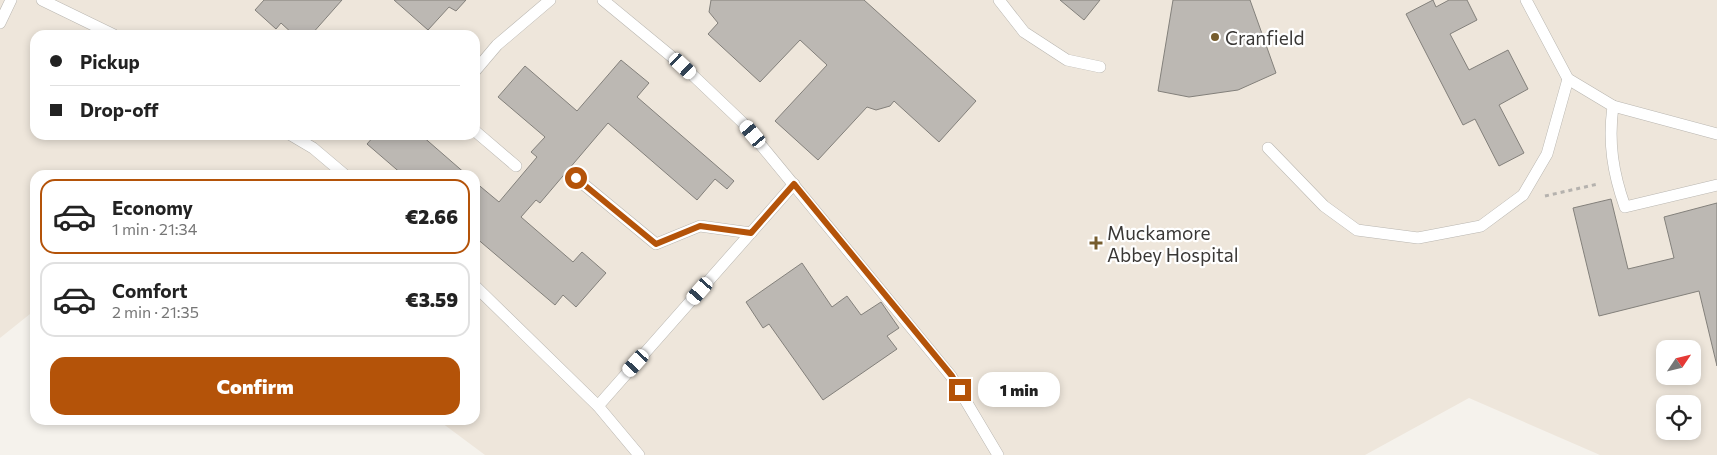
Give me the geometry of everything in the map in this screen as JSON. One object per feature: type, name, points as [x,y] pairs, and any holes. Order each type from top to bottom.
[{"type":"lane","points":[[0,23],[11,0]]},
{"type":"lane","points":[[42,0],[104,30]]},
{"type":"lane","points":[[480,65],[497,45],[550,0]]},
{"type":"lane","points":[[603,0],[683,66],[742,122],[952,376],[998,455]]},
{"type":"lane","points":[[999,0],[1024,32],[1067,60],[1100,67]]},
{"type":"lane","points":[[1526,0],[1568,79],[1613,106],[1717,134]]},
{"type":"lane","points":[[1268,148],[1324,206],[1357,230],[1418,238],[1482,226],[1523,195],[1528,187],[1547,154],[1568,79]]},
{"type":"lane","points":[[1613,106],[1610,134],[1616,181],[1625,207],[1717,185]]},
{"type":"lane","points":[[480,135],[516,166]]},
{"type":"lane","points":[[299,140],[313,148],[339,170]]},
{"type":"lane","points":[[576,178],[656,244],[700,226],[751,233]]},
{"type":"lane","points":[[598,406],[794,184]]},
{"type":"lane","points":[[480,291],[598,406],[639,455]]},
{"type":"path","points":[[1528,187],[1544,196],[1616,181]]},
{"type":"shaded area","name":"Muckamore Abbey Hospital","points":[[0,0],[1717,0],[1717,455],[1600,455],[1469,398],[1365,455],[485,455],[445,425],[480,425],[480,170],[30,170],[30,314],[0,338]]},
{"type":"building","points":[[264,0],[342,0],[315,30],[289,30],[281,23],[276,29],[255,10]]},
{"type":"building","points":[[394,0],[466,0],[456,11],[449,7],[428,30]]},
{"type":"building","points":[[711,0],[864,0],[976,101],[939,142],[894,101],[890,106],[876,110],[867,107],[818,160],[775,121],[827,65],[800,40],[760,82],[708,34],[718,23],[709,12]]},
{"type":"building","points":[[1060,0],[1100,0],[1084,20]]},
{"type":"building","name":"Cranfield","points":[[1173,0],[1250,0],[1276,73],[1238,90],[1189,97],[1158,91]]},
{"type":"building","points":[[1433,0],[1436,7],[1449,0],[1467,0],[1477,20],[1450,34],[1469,70],[1508,50],[1528,89],[1499,105],[1524,153],[1499,166],[1475,119],[1463,125],[1406,14]]},
{"type":"building","points":[[621,60],[649,83],[637,97],[734,181],[727,189],[715,179],[697,200],[608,123],[540,203],[536,200],[521,217],[573,262],[582,252],[606,273],[576,307],[563,295],[555,305],[480,241],[480,186],[499,202],[537,157],[531,152],[545,137],[498,97],[525,66],[577,111]]},
{"type":"building","points":[[371,140],[427,140],[461,170],[397,170],[367,144]]},
{"type":"building","points":[[1611,199],[1628,269],[1674,258],[1664,217],[1717,203],[1717,366],[1699,291],[1599,316],[1573,208]]},
{"type":"building","points":[[802,263],[832,307],[847,296],[861,315],[881,302],[899,328],[887,336],[897,349],[823,400],[769,324],[763,328],[746,302]]},
{"type":"place","name":"Cranfield","points":[[1215,37]]},
{"type":"place","name":"Muckamore Abbey Hospital","points":[[1096,243]]},
{"type":"route","points":[[576,178],[656,244],[700,226],[751,233],[794,184],[952,376],[960,390]]}]
